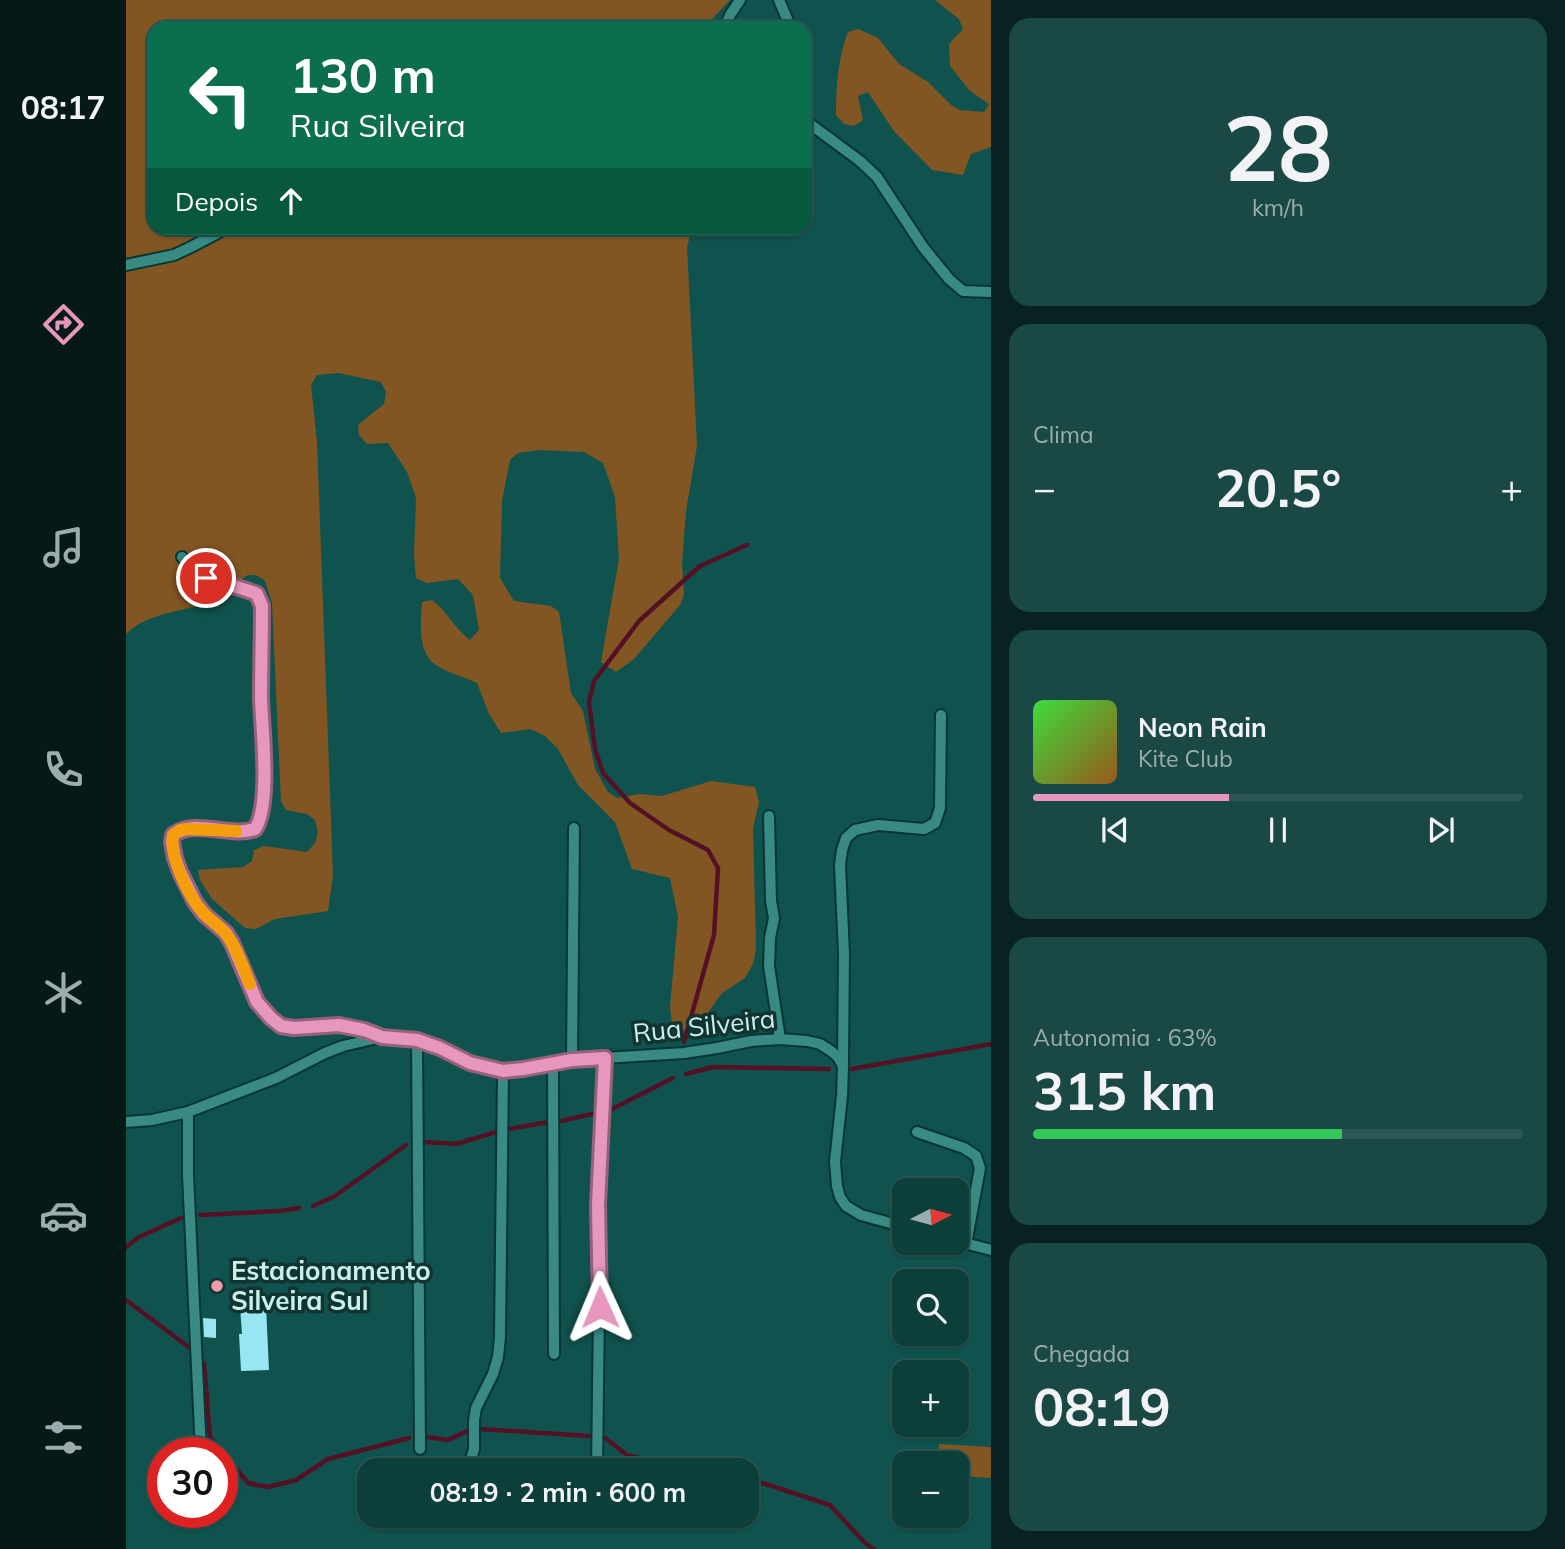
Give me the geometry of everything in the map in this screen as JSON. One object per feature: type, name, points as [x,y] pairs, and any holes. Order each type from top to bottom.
[{"type":"street","points":[[728,21],[740,0]]},
{"type":"street","points":[[779,0],[788,21]]},
{"type":"street","points":[[812,125],[877,177],[923,247],[949,279],[963,290],[991,292]]},
{"type":"street","points":[[126,265],[174,255],[214,235]]},
{"type":"street","points":[[182,557],[206,578],[243,587],[257,594],[262,606],[261,699],[264,771],[260,817],[255,829],[245,831],[193,828],[176,832],[172,842],[180,872],[198,907],[226,933],[257,1002],[276,1023],[290,1028],[339,1025],[382,1037]]},
{"type":"street","points":[[892,1223],[861,1215],[846,1206],[841,1197],[835,1162],[842,1096],[845,1003],[842,850],[846,838],[855,830],[878,825],[924,829],[935,823],[940,808],[941,715]]},
{"type":"street","points":[[769,816],[774,918],[769,966],[780,1039]]},
{"type":"street","points":[[572,1060],[574,828]]},
{"type":"street","name":"Rua Silveira","points":[[126,1122],[152,1120],[188,1112],[276,1078],[343,1046],[382,1037],[417,1040],[470,1063],[503,1071],[572,1060],[684,1053],[751,1041],[780,1039],[820,1044],[838,1057],[843,1066]]},
{"type":"street","points":[[417,1040],[420,1449]]},
{"type":"street","points":[[597,1458],[600,1307],[598,1205],[605,1058]]},
{"type":"street","points":[[553,1063],[554,1354]]},
{"type":"street","points":[[471,1458],[476,1408],[493,1374],[500,1337],[503,1071]]},
{"type":"street","points":[[188,1112],[188,1175],[200,1437]]},
{"type":"street","points":[[917,1132],[964,1148],[976,1156],[980,1168],[970,1207]]},
{"type":"street","points":[[970,1244],[991,1250]]},
{"type":"shaded area","points":[[126,0],[730,0],[711,21],[147,21],[147,235],[690,235],[687,247],[697,446],[686,511],[682,563],[684,595],[680,605],[634,659],[616,672],[601,662],[619,559],[615,497],[603,463],[584,452],[539,450],[518,453],[510,460],[502,501],[500,578],[514,601],[551,606],[559,612],[571,693],[583,711],[595,769],[608,792],[617,798],[639,794],[662,796],[711,781],[755,787],[759,802],[753,828],[756,948],[753,964],[745,978],[722,993],[697,1028],[681,1031],[672,1025],[670,1007],[678,917],[670,878],[632,869],[615,822],[578,785],[558,749],[545,736],[530,729],[501,733],[489,714],[477,683],[441,668],[430,659],[423,645],[422,602],[432,600],[470,640],[479,630],[473,595],[458,579],[427,583],[416,578],[416,498],[407,472],[388,443],[367,444],[359,435],[358,425],[384,404],[386,392],[381,382],[338,373],[317,375],[311,385],[317,442],[333,876],[328,911],[275,919],[256,929],[245,928],[212,899],[200,880],[198,870],[243,867],[252,861],[254,850],[264,846],[307,852],[315,843],[318,832],[315,820],[307,814],[286,810],[281,801],[272,603],[265,581],[250,575],[240,580],[220,599],[158,616],[135,626],[126,634]]},
{"type":"shaded area","points":[[935,0],[991,0],[991,147],[971,154],[963,175],[932,170],[893,130],[868,92],[858,96],[863,120],[854,126],[844,124],[836,115],[842,52],[848,32],[858,29],[878,38],[899,64],[928,82],[951,105],[960,110],[984,112],[989,104],[970,91],[950,66],[949,44],[963,29],[959,19]]},
{"type":"shaded area","points":[[939,1444],[991,1447],[991,1478],[969,1477],[969,1451],[939,1451]]},
{"type":"building","points":[[266,1306],[269,1370],[241,1371],[240,1307]]},
{"type":"building","points":[[203,1318],[216,1319],[216,1338],[204,1337]]},
{"type":"waterway","points":[[684,1042],[714,935],[718,868],[708,850],[669,830],[630,803],[603,773],[595,749],[589,702],[594,681],[639,621],[700,566],[747,545]]},
{"type":"waterway","points":[[852,1069],[991,1044]]},
{"type":"waterway","points":[[686,1074],[713,1067],[829,1069]]},
{"type":"waterway","points":[[612,1109],[673,1078]]},
{"type":"waterway","points":[[561,1121],[596,1113]]},
{"type":"waterway","points":[[510,1129],[548,1122]]},
{"type":"waterway","points":[[426,1142],[456,1144],[496,1132]]},
{"type":"waterway","points":[[313,1206],[335,1196],[406,1145]]},
{"type":"waterway","points":[[200,1215],[299,1208]]},
{"type":"waterway","points":[[126,1247],[139,1237],[181,1218]]},
{"type":"waterway","points":[[126,1300],[190,1348]]},
{"type":"waterway","points":[[204,1363],[210,1437],[248,1483],[268,1487],[296,1480],[328,1459],[409,1438]]},
{"type":"waterway","points":[[479,1429],[589,1436]]},
{"type":"waterway","points":[[427,1437],[448,1440],[469,1430]]},
{"type":"waterway","points":[[605,1438],[627,1455],[639,1458]]},
{"type":"waterway","points":[[759,1482],[830,1505],[865,1543],[874,1549]]},
{"type":"slow traffic","points":[[236,831],[193,828],[180,830],[173,835],[172,842],[180,872],[195,902],[204,914],[226,933],[250,984]]},
{"type":"place","name":"Estacionamento Silveira Sul","points":[[217,1286]]},
{"type":"route","points":[[206,578],[243,587],[257,594],[262,606],[261,699],[264,771],[262,807],[255,829],[245,831],[193,828],[180,830],[173,835],[175,858],[195,902],[204,914],[226,933],[257,1002],[276,1023],[285,1028],[339,1025],[382,1037],[417,1040],[470,1063],[503,1071],[572,1060],[605,1058],[598,1205],[600,1307]]}]
